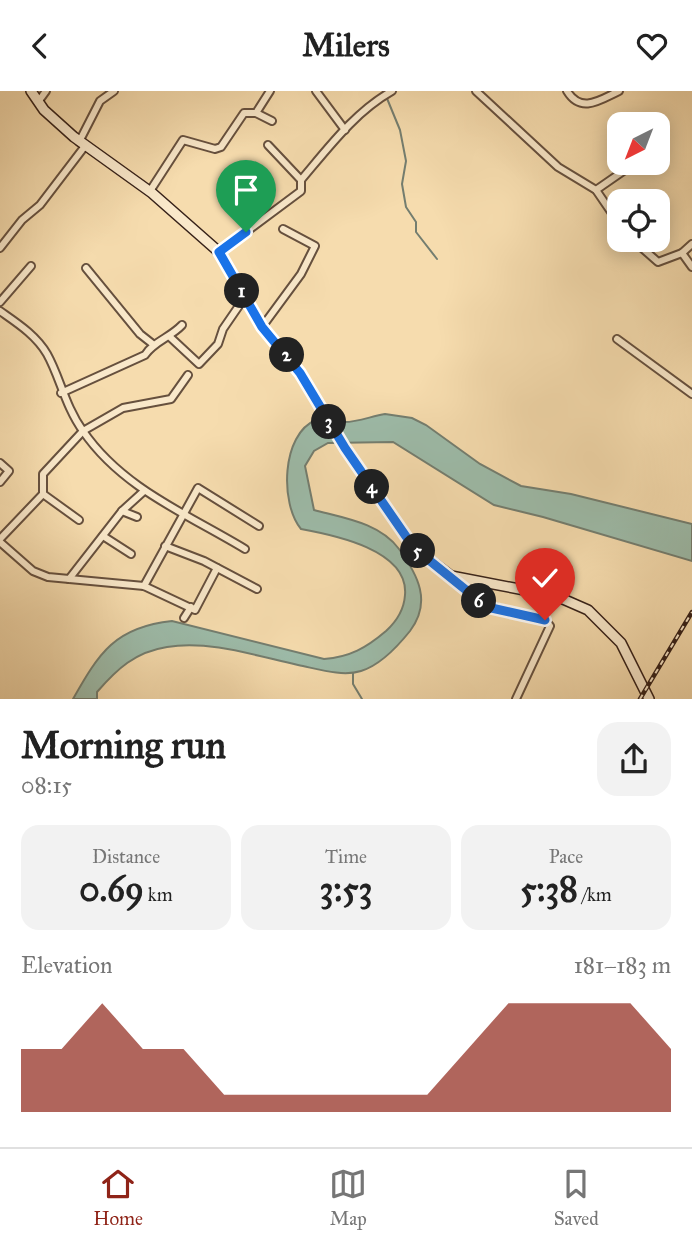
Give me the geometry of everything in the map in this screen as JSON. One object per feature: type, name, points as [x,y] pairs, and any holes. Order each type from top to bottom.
[{"type":"main road","points":[[31,91],[38,102],[82,144],[150,191],[219,252],[262,327],[292,361],[345,448],[406,539],[451,576],[556,596],[588,610],[621,643],[649,699]]},
{"type":"street","points":[[38,102],[46,91]]},
{"type":"street","points":[[0,248],[22,220],[40,205],[82,144],[100,101],[114,91]]},
{"type":"street","points":[[256,113],[270,91]]},
{"type":"street","points":[[316,91],[345,130]]},
{"type":"street","points":[[219,252],[301,191],[301,180],[345,130],[374,100],[392,91]]},
{"type":"street","points":[[476,91],[558,167],[596,190],[607,206]]},
{"type":"street","points":[[567,91],[580,103],[590,105],[619,91]]},
{"type":"street","points":[[150,191],[183,140],[215,149],[221,148],[244,113],[256,113],[272,121]]},
{"type":"street","points":[[268,145],[301,180]]},
{"type":"street","points":[[596,190],[618,175]]},
{"type":"street","points":[[262,327],[301,274],[314,246],[283,229]]},
{"type":"street","points":[[647,252],[658,262],[682,253],[692,244]]},
{"type":"street","points":[[682,253],[692,267]]},
{"type":"street","points":[[0,302],[31,266]]},
{"type":"street","points":[[86,268],[140,334],[154,345]]},
{"type":"street","points":[[170,337],[199,365],[218,344],[223,329],[245,297]]},
{"type":"street","points":[[0,311],[22,327],[46,352],[61,393],[82,431],[106,459],[144,491],[244,549]]},
{"type":"street","points":[[61,393],[145,355],[182,325]]},
{"type":"street","points":[[617,339],[692,394]]},
{"type":"street","points":[[188,375],[172,399],[123,408],[82,431],[43,474],[43,494],[0,540],[33,571],[48,577],[145,586],[195,610],[218,568]]},
{"type":"street","points":[[0,463],[9,471],[0,482]]},
{"type":"street","points":[[145,586],[183,512],[199,488],[258,526]]},
{"type":"street","points":[[69,579],[122,511],[144,491]]},
{"type":"street","points":[[43,494],[79,520]]},
{"type":"street","points":[[122,511],[137,517]]},
{"type":"street","points":[[103,535],[131,554]]},
{"type":"street","points":[[165,546],[218,568],[257,589]]},
{"type":"street","points":[[451,576],[487,607],[545,620],[550,626],[516,699]]},
{"type":"street","points":[[184,618],[191,607]]},
{"type":"shaded area","points":[[385,414],[412,418],[426,425],[480,464],[521,486],[571,494],[692,524],[692,561],[494,505],[393,442],[328,443],[314,451],[305,466],[314,510],[361,523],[382,533],[399,549],[417,579],[421,599],[417,620],[394,649],[382,660],[361,671],[338,673],[216,647],[167,647],[136,657],[97,692],[97,699],[73,699],[91,668],[111,645],[122,636],[152,624],[172,621],[324,659],[357,651],[386,631],[399,615],[405,595],[403,579],[395,567],[367,547],[301,529],[294,518],[287,487],[290,454],[304,428],[319,419],[348,422]]},
{"type":"waterway","points":[[386,96],[400,130],[406,161],[402,184],[406,207],[416,222],[416,232],[437,259]]},
{"type":"waterway","points":[[353,673],[353,684],[362,699]]},
{"type":"railway","points":[[640,699],[692,612]]},
{"type":"route","points":[[246,232],[219,252],[262,327],[292,361],[345,448],[406,539],[487,607],[545,620]]}]
